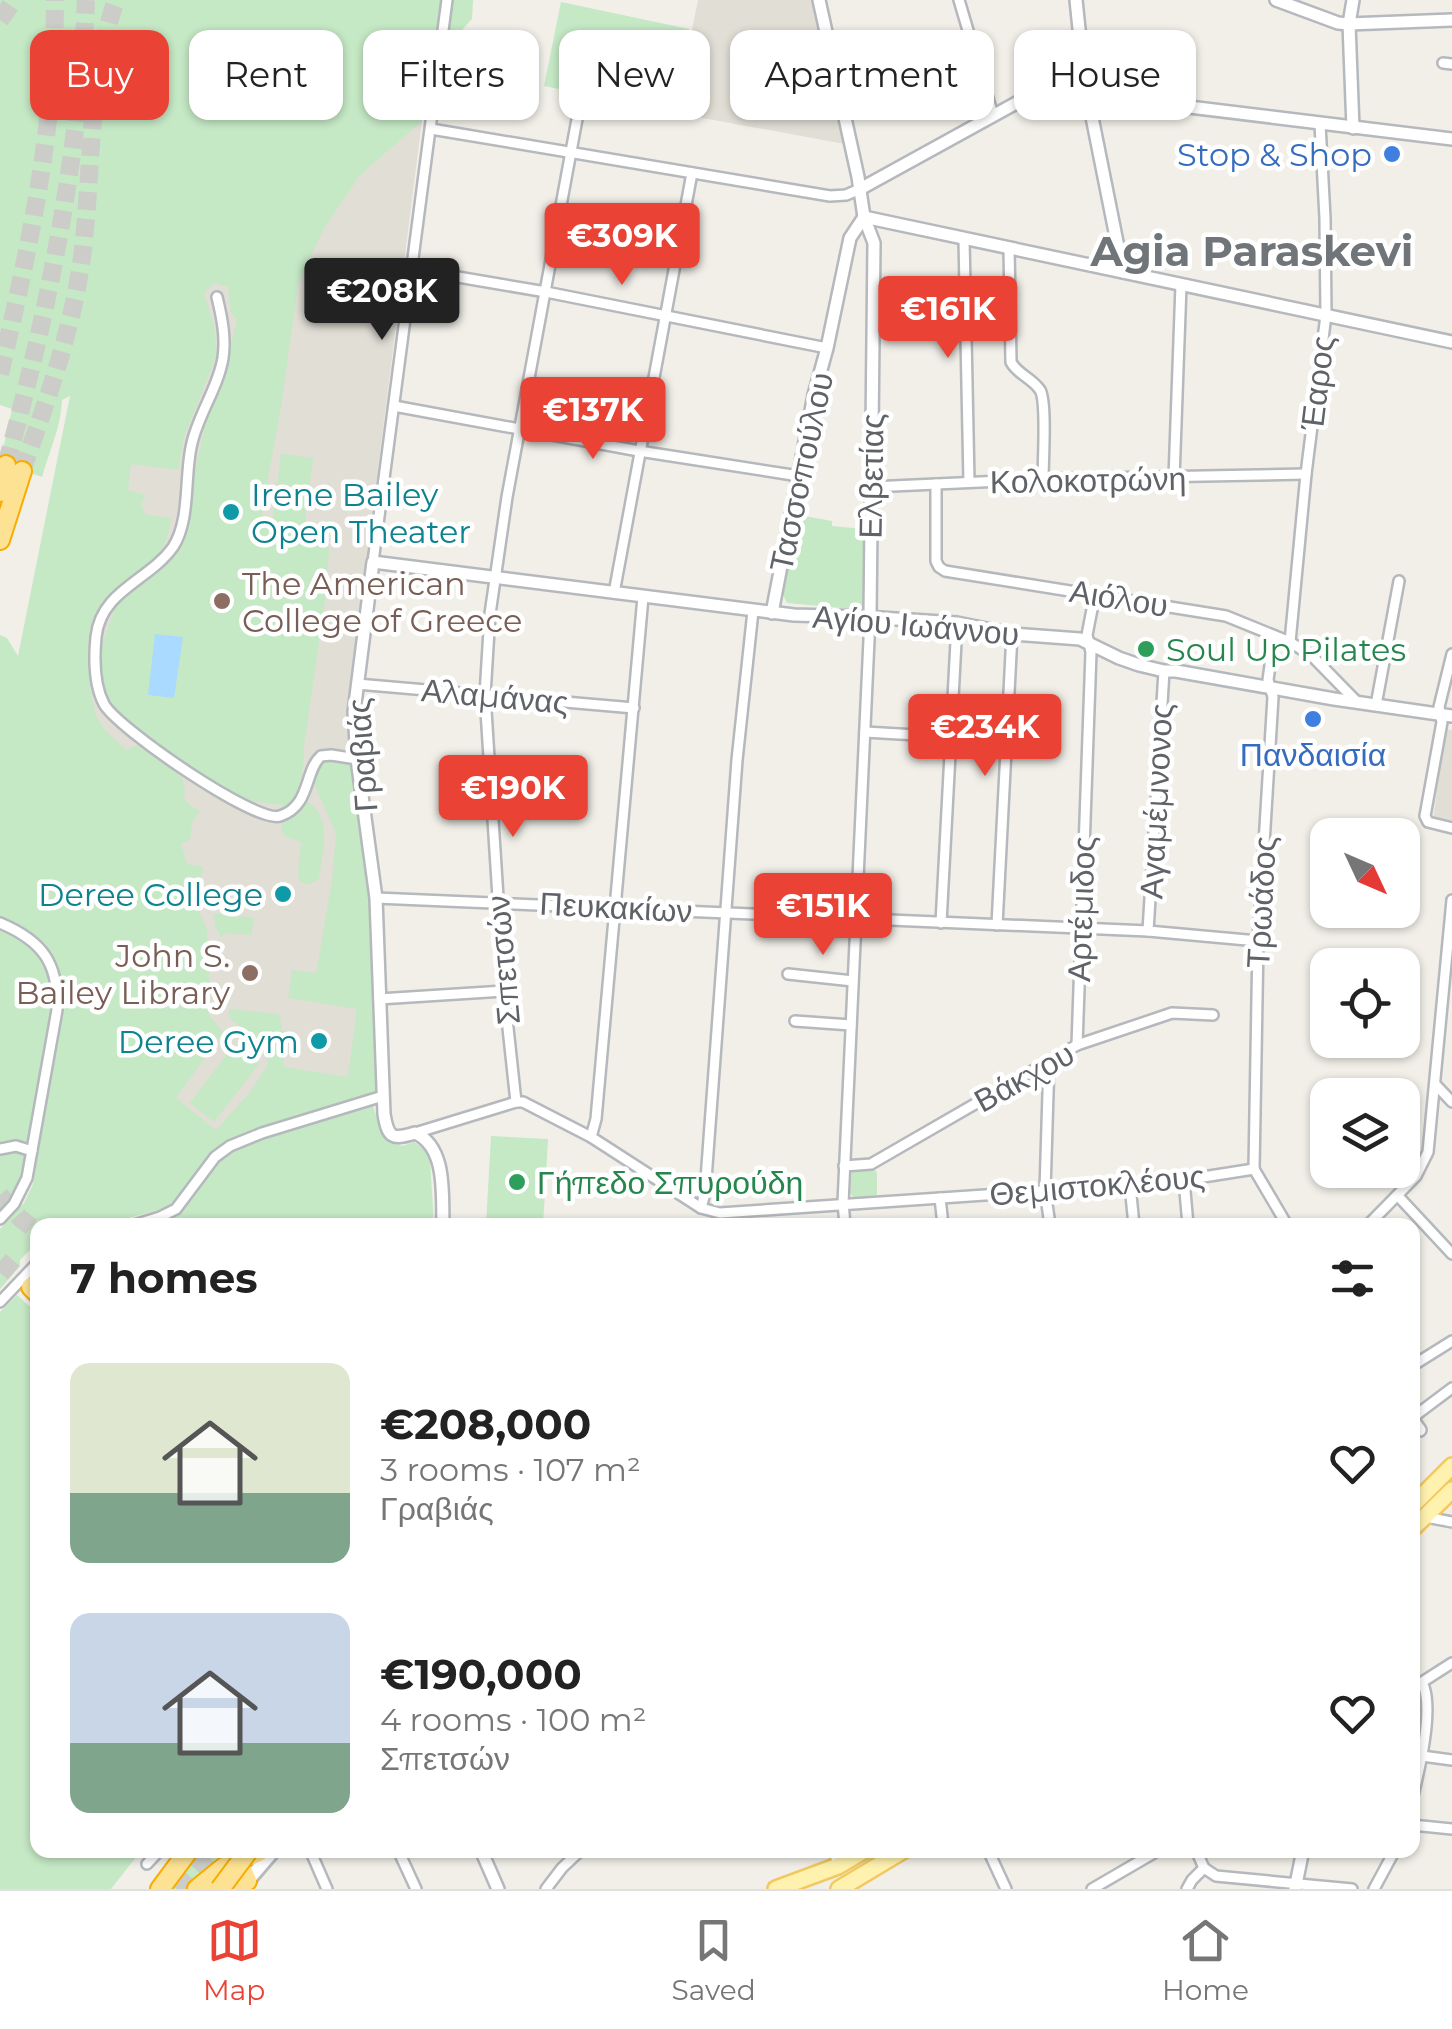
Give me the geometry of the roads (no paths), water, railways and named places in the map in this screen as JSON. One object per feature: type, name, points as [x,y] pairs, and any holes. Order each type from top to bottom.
[{"type":"highway","points":[[0,492],[14,468],[0,540]]},
{"type":"highway","points":[[160,1889],[183,1858]]},
{"type":"highway","points":[[234,1882],[255,1858]]},
{"type":"highway","points":[[197,1889],[234,1882],[255,1858]]},
{"type":"main road","points":[[1420,1510],[1452,1466]]},
{"type":"main road","points":[[1420,1510],[1452,1490]]},
{"type":"main road","points":[[776,1889],[836,1858]]},
{"type":"main road","points":[[799,1889],[836,1858]]},
{"type":"main road","points":[[841,1889],[891,1858]]},
{"type":"street","name":"Γραβιάς","points":[[442,1218],[442,1194],[434,1151],[428,1140],[415,1133],[399,1138],[390,1134],[385,1124],[376,898],[354,712],[447,0]]},
{"type":"street","name":"Ελβετίας","points":[[819,0],[864,217],[874,243],[870,618]]},
{"type":"street","points":[[959,0],[968,30]]},
{"type":"street","points":[[1076,0],[1080,30]]},
{"type":"street","points":[[1276,0],[1338,23],[1452,20]]},
{"type":"street","points":[[1353,0],[1349,24],[1353,128]]},
{"type":"street","points":[[1196,107],[1452,139]]},
{"type":"street","name":"Σπετσών","points":[[516,1102],[504,990],[485,696],[490,614],[577,120]]},
{"type":"street","points":[[431,129],[830,196],[860,189],[984,120]]},
{"type":"street","points":[[1093,120],[1123,272]]},
{"type":"street","name":"Έαρος","points":[[1290,642],[1326,315],[1326,218],[1320,124]]},
{"type":"street","points":[[614,593],[692,173]]},
{"type":"street","points":[[864,217],[1452,342]]},
{"type":"street","name":"Τασσοπούλου","points":[[772,613],[814,395],[850,238],[864,217]]},
{"type":"street","points":[[964,238],[970,482]]},
{"type":"street","points":[[1010,248],[1010,362],[1036,385],[1043,398],[1043,479]]},
{"type":"street","points":[[411,268],[827,348]]},
{"type":"street","points":[[1174,478],[1181,285]]},
{"type":"street","points":[[217,298],[223,355],[191,445],[179,531],[171,550],[117,595],[104,611],[96,642],[101,698],[129,730],[225,795],[265,816],[282,816],[293,808],[306,791],[312,766],[322,756],[357,759]]},
{"type":"street","points":[[394,406],[799,476]]},
{"type":"street","name":"Κολοκοτρώνη","points":[[871,487],[1306,474]]},
{"type":"street","name":"Αιόλου","points":[[936,484],[936,561],[945,571],[1226,616],[1290,642],[1312,656],[1357,702]]},
{"type":"street","name":"Αγίου Ιωάννου","points":[[373,562],[753,611],[958,623],[1012,634],[1080,639],[1118,658],[1164,671],[1446,715]]},
{"type":"street","points":[[1376,705],[1399,581]]},
{"type":"street","name":"Αρτέμιδος","points":[[1077,1045],[1091,652],[1087,635],[1094,594]]},
{"type":"street","points":[[592,1137],[643,597]]},
{"type":"street","points":[[415,1133],[516,1102],[526,1104],[592,1137],[701,1208],[737,760],[753,611]]},
{"type":"street","points":[[844,1218],[870,618]]},
{"type":"street","points":[[940,923],[958,623]]},
{"type":"street","points":[[997,926],[1012,634]]},
{"type":"street","name":"Τρωάδος","points":[[1254,1169],[1258,941],[1273,697],[1268,680],[1274,636]]},
{"type":"street","points":[[1452,654],[1439,707],[1446,715],[1425,818],[1452,828]]},
{"type":"street","name":"Αγαμέμνονος","points":[[1148,931],[1164,671]]},
{"type":"street","name":"Αλαμάνας","points":[[357,684],[634,708]]},
{"type":"street","points":[[864,732],[951,736]]},
{"type":"street","name":"Πευκακίων","points":[[376,898],[1148,931],[1258,941]]},
{"type":"street","points":[[1375,1218],[1416,1176],[1428,1152],[1452,900]]},
{"type":"street","points":[[0,924],[40,948],[54,971],[57,994],[24,1187],[0,1219]]},
{"type":"street","points":[[788,974],[853,980]]},
{"type":"street","points":[[379,999],[504,990]]},
{"type":"street","name":"Βάκχου","points":[[844,1166],[871,1164],[1077,1045],[1172,1012],[1212,1014]]},
{"type":"street","points":[[795,1021],[851,1025]]},
{"type":"street","points":[[1049,1061],[1046,1190],[1049,1218]]},
{"type":"street","points":[[1435,1084],[1452,1102]]},
{"type":"street","points":[[160,1218],[176,1210],[215,1158],[230,1146],[382,1096]]},
{"type":"street","points":[[0,1149],[16,1146],[32,1150]]},
{"type":"street","points":[[1254,1169],[1283,1218]]},
{"type":"street","name":"Θεμιστοκλέους","points":[[701,1208],[724,1218],[842,1203],[1184,1180],[1254,1169]]},
{"type":"street","points":[[1184,1180],[1187,1218]]},
{"type":"street","points":[[1130,1184],[1133,1218]]},
{"type":"street","points":[[1398,1196],[1418,1218]]},
{"type":"street","points":[[940,1198],[942,1218]]},
{"type":"street","points":[[1420,1220],[1452,1254]]},
{"type":"street","points":[[0,1302],[30,1270]]},
{"type":"street","points":[[1420,1361],[1452,1341]]},
{"type":"street","points":[[1420,1417],[1452,1388]]},
{"type":"street","points":[[1420,1511],[1452,1522]]},
{"type":"street","points":[[1420,1682],[1452,1663]]},
{"type":"street","points":[[1420,1686],[1426,1695],[1420,1765]]},
{"type":"street","points":[[1422,1756],[1452,1760]]},
{"type":"street","points":[[1420,1826],[1452,1830]]},
{"type":"street","points":[[147,1864],[153,1858]]},
{"type":"street","points":[[313,1858],[326,1889]]},
{"type":"street","points":[[402,1858],[416,1889]]},
{"type":"street","points":[[484,1858],[498,1889]]},
{"type":"street","points":[[546,1889],[573,1858]]},
{"type":"street","points":[[992,1858],[1006,1889]]},
{"type":"street","points":[[1092,1889],[1145,1858]]},
{"type":"street","points":[[1200,1858],[1204,1868],[1216,1876],[1352,1889]]},
{"type":"street","points":[[1296,1886],[1301,1858]]},
{"type":"street","points":[[1374,1889],[1391,1858]]},
{"type":"street","points":[[1187,1889],[1204,1868]]},
{"type":"water","points":[[155,634],[183,637],[174,698],[148,695]]},
{"type":"tunnel","points":[[0,20],[14,0]]},
{"type":"tunnel","points":[[0,374],[45,143],[55,0]]},
{"type":"tunnel","points":[[6,465],[59,235],[76,118],[86,0]]},
{"type":"tunnel","points":[[22,471],[58,366],[78,285],[95,95],[116,0]]},
{"type":"tunnel","points":[[0,1195],[30,1226]]},
{"type":"tunnel","points":[[0,1261],[30,1286]]},
{"type":"tunnel","points":[[177,1889],[206,1858]]},
{"type":"place","name":"Stop & Shop","points":[[1392,154]]},
{"type":"place","name":"Irene Bailey Open Theater","points":[[231,512]]},
{"type":"place","name":"The American College of Greece","points":[[222,601]]},
{"type":"place","name":"Soul Up Pilates","points":[[1146,649]]},
{"type":"place","name":"Πανδαισία","points":[[1313,719]]},
{"type":"place","name":"Deree College","points":[[283,894]]},
{"type":"place","name":"John S. Bailey Library","points":[[250,973]]},
{"type":"place","name":"Deree Gym","points":[[319,1041]]},
{"type":"place","name":"Γήπεδο Σπυρούδη","points":[[517,1182]]},
{"type":"district","name":"Agia Paraskevi","points":[[1252,251]]}]
